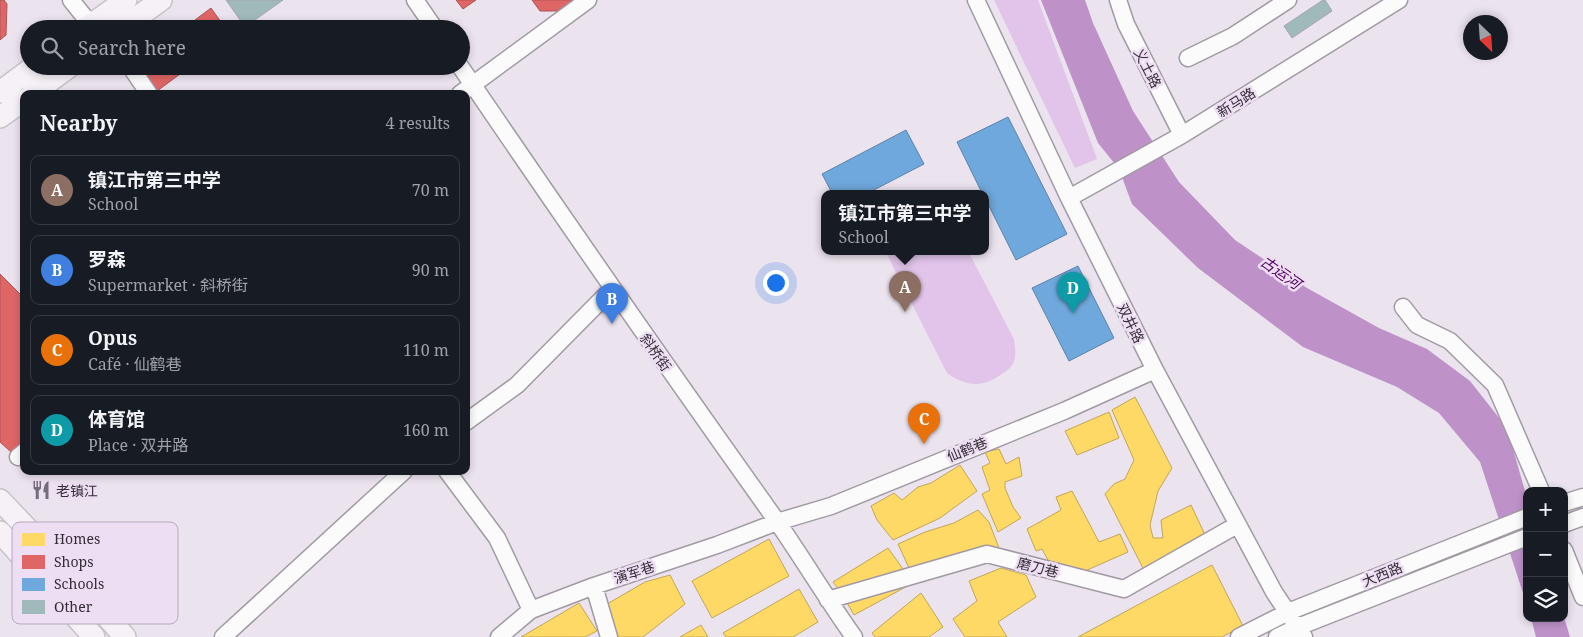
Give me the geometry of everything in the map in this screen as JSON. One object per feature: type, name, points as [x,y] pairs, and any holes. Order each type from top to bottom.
[{"type":"main road","points":[[98,20],[126,0]]},
{"type":"main road","points":[[133,20],[161,0]]},
{"type":"main road","points":[[0,92],[23,75]]},
{"type":"main road","points":[[37,90],[58,75]]},
{"type":"main road","points":[[0,117],[20,103]]},
{"type":"main road","points":[[0,500],[21,522]]},
{"type":"main road","points":[[0,532],[12,545]]},
{"type":"main road","points":[[82,624],[94,637]]},
{"type":"main road","points":[[113,624],[125,637]]},
{"type":"street","points":[[71,0],[84,20]]},
{"type":"street","points":[[415,0],[429,20]]},
{"type":"street","points":[[467,89],[588,0]]},
{"type":"street","name":"双井路","points":[[976,0],[1069,198],[1155,370],[1274,592],[1301,632]]},
{"type":"street","name":"义土路","points":[[1118,0],[1126,24],[1182,135]]},
{"type":"street","points":[[1188,58],[1234,36],[1288,0]]},
{"type":"street","name":"新马路","points":[[1069,198],[1182,135],[1394,1]]},
{"type":"street","points":[[136,75],[146,90]]},
{"type":"street","name":"斜桥街","points":[[463,75],[467,89]]},
{"type":"street","name":"斜桥街","points":[[470,93],[777,522],[854,637]]},
{"type":"street","points":[[470,419],[517,385],[612,289]]},
{"type":"street","points":[[1403,307],[1417,325],[1450,341],[1495,386],[1538,487]]},
{"type":"street","name":"仙鹤巷","points":[[777,522],[831,506],[1064,411],[1155,370]]},
{"type":"street","points":[[223,637],[400,475]]},
{"type":"street","points":[[450,475],[497,538],[531,610]]},
{"type":"street","name":"大西路","points":[[1239,637],[1288,612],[1523,518]]},
{"type":"street","name":"演军巷","points":[[500,637],[531,610],[777,522]]},
{"type":"street","name":"磨刀巷","points":[[828,600],[987,554],[1124,589],[1237,525]]},
{"type":"street","name":"大西路","points":[[1277,637],[1301,632],[1523,538]]},
{"type":"street","points":[[1568,560],[1583,596]]},
{"type":"street","points":[[594,586],[609,637]]},
{"type":"shaded area","points":[[994,0],[1038,0],[1097,159],[1075,168]]},
{"type":"shaded area","points":[[887,255],[970,255],[1014,339],[1015,358],[1013,363],[1010,368],[996,378],[975,384],[961,381],[947,373]]},
{"type":"water","name":"古运河","points":[[1041,0],[1085,0],[1093,23],[1133,111],[1179,182],[1235,240],[1307,288],[1379,328],[1427,349],[1470,381],[1507,428],[1524,487],[1523,593],[1480,462],[1439,413],[1397,387],[1303,347],[1198,268],[1132,204],[1119,169],[1098,143]]},
{"type":"water","points":[[1532,622],[1566,622],[1570,637],[1536,637]]},
{"type":"building: Homes","points":[[1135,397],[1172,468],[1158,491],[1150,525],[1153,538],[1163,538],[1161,520],[1191,505],[1207,539],[1145,572],[1105,494],[1114,484],[1125,479],[1134,460],[1112,410]]},
{"type":"building: Homes","points":[[1109,412],[1119,438],[1077,455],[1065,431]]},
{"type":"building: Homes","points":[[999,449],[1006,464],[1019,457],[1022,476],[1005,482],[1005,488],[1013,507],[1021,518],[998,532],[982,494],[990,490],[982,467],[990,463],[985,452]]},
{"type":"building: Homes","points":[[960,465],[977,491],[940,518],[893,540],[877,520],[871,506],[894,493],[902,500],[918,487],[931,483]]},
{"type":"building: Homes","points":[[1072,491],[1099,542],[1120,534],[1128,552],[1060,582],[1042,549],[1036,551],[1027,529],[1061,510],[1056,497]]},
{"type":"building: Homes","points":[[978,510],[989,522],[999,548],[975,561],[948,569],[922,582],[909,568],[898,544],[925,532],[954,523]]},
{"type":"building: Homes","points":[[769,539],[789,576],[712,618],[692,581]]},
{"type":"building: Homes","points":[[888,548],[913,583],[854,615],[833,582]]},
{"type":"building: Homes","points":[[1212,565],[1243,626],[1222,637],[1078,637]]},
{"type":"building: Homes","points":[[1001,568],[1026,575],[1036,597],[998,622],[1007,637],[965,637],[953,619],[977,601],[969,581]]},
{"type":"building: Homes","points":[[670,575],[685,604],[643,637],[619,637],[612,628],[607,604],[645,582]]},
{"type":"building: Homes","points":[[799,589],[818,622],[793,637],[726,637],[723,633]]},
{"type":"building: Homes","points":[[921,593],[943,627],[929,637],[875,637],[872,633]]},
{"type":"building: Homes","points":[[579,603],[597,631],[585,637],[521,637]]},
{"type":"building: Homes","points":[[701,625],[708,637],[680,637]]},
{"type":"building: Shops","points":[[0,0],[4,0],[7,4],[6,35],[0,40]]},
{"type":"building: Shops","points":[[456,0],[476,0],[463,9]]},
{"type":"building: Shops","points":[[532,0],[574,0],[559,11],[540,11]]},
{"type":"building: Shops","points":[[211,8],[220,20],[195,20]]},
{"type":"building: Shops","points":[[145,75],[179,75],[158,90],[156,90]]},
{"type":"building: Shops","points":[[0,274],[20,294],[20,444],[11,452],[0,442]]},
{"type":"building: Schools","points":[[1008,117],[1067,234],[1016,260],[989,206],[989,190],[981,190],[957,142]]},
{"type":"building: Schools","points":[[906,130],[924,164],[874,190],[830,190],[822,174]]},
{"type":"building: Schools","points":[[1078,266],[1114,338],[1069,361],[1032,288]]},
{"type":"building: Other","points":[[226,0],[283,0],[255,20],[240,20]]},
{"type":"building: Other","points":[[1325,0],[1332,11],[1292,38],[1284,26]]},
{"type":"place","name":"镇江市第三中学","points":[[905,312]]},
{"type":"place","name":"体育馆","points":[[1073,313]]},
{"type":"place","name":"罗森","points":[[612,324]]},
{"type":"place","name":"Opus","points":[[924,444]]},
{"type":"place","name":"老镇江","points":[[41,490]]}]
